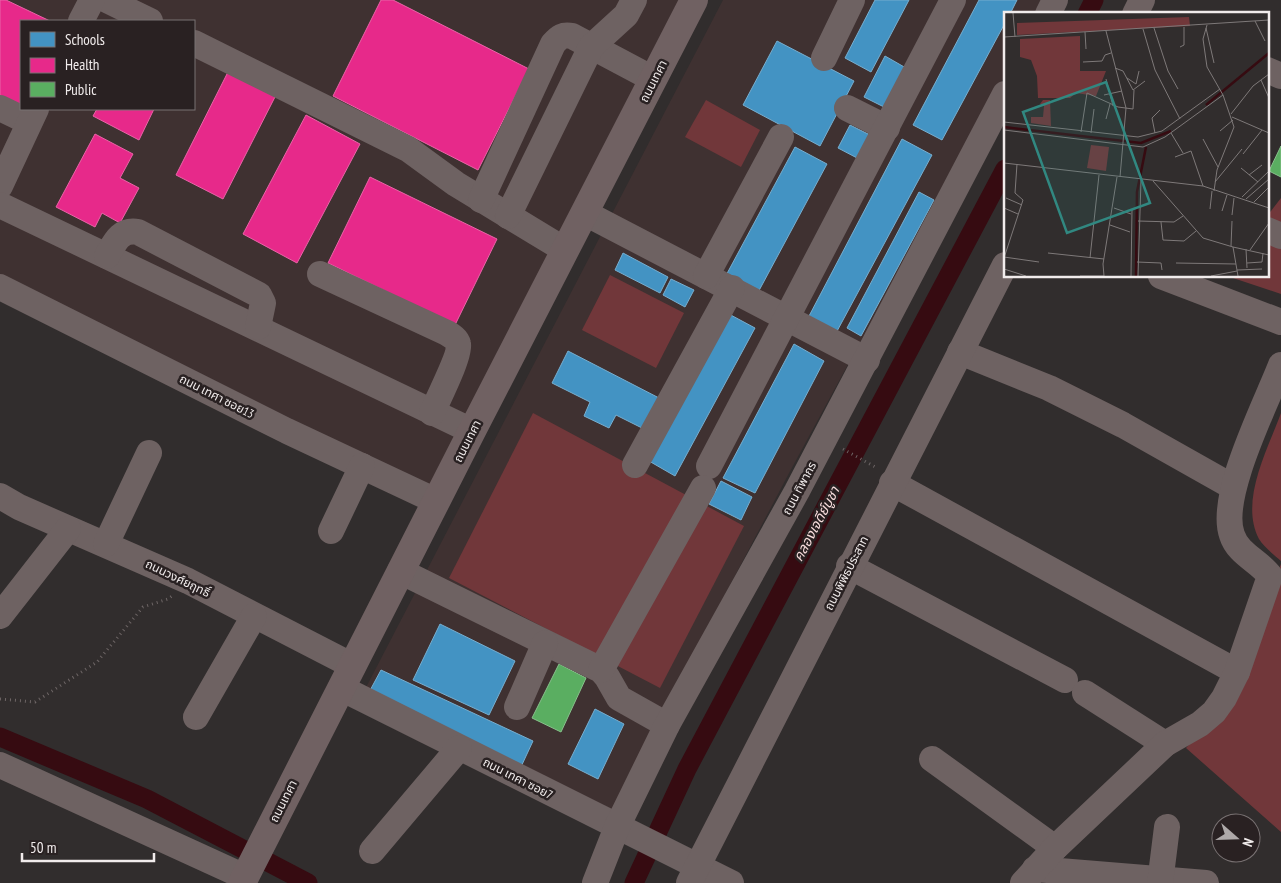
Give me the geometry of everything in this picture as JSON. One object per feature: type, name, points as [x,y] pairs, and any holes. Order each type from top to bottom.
[{"type":"main road","name":"ถนนเทศา","points":[[247,874],[400,571],[694,0]]},
{"type":"street","points":[[82,20],[92,0]]},
{"type":"street","points":[[107,0],[148,20]]},
{"type":"street","points":[[508,216],[591,47],[626,15],[634,0]]},
{"type":"street","points":[[824,58],[852,0]]},
{"type":"street","points":[[601,670],[706,477],[953,0]]},
{"type":"street","points":[[1049,12],[1055,0]]},
{"type":"street","points":[[1137,12],[1142,0]]},
{"type":"street","points":[[481,200],[553,44],[558,37],[565,34],[572,36],[653,79]]},
{"type":"street","points":[[195,43],[408,149],[481,200],[565,250]]},
{"type":"street","points":[[1268,70],[1281,76]]},
{"type":"street","name":"ถนน ทิพากร","points":[[595,883],[625,831],[667,725],[798,491],[1004,96]]},
{"type":"street","points":[[0,108],[32,116],[0,186]]},
{"type":"street","points":[[846,108],[887,128]]},
{"type":"street","points":[[706,276],[781,137]]},
{"type":"street","points":[[0,205],[472,431]]},
{"type":"street","points":[[585,213],[788,317],[867,360]]},
{"type":"street","points":[[1268,230],[1281,236]]},
{"type":"street","points":[[107,256],[123,233],[129,231],[138,232],[259,295],[263,303],[258,327]]},
{"type":"street","name":"ถนนพิพิธประสาท","points":[[689,869],[849,566],[888,477],[960,352],[1004,266]]},
{"type":"street","points":[[320,274],[448,333],[457,340],[459,346],[454,362],[432,413]]},
{"type":"street","points":[[1166,278],[1281,322]]},
{"type":"street","name":"ถนน เทศา ซอย13","points":[[0,287],[436,501]]},
{"type":"street","points":[[635,464],[732,288]]},
{"type":"street","points":[[960,352],[1057,392],[1123,425],[1233,486]]},
{"type":"street","points":[[1029,876],[1055,848],[1165,744],[1200,724],[1214,712],[1238,672],[1270,576],[1264,568],[1243,552],[1231,535],[1229,510],[1233,486],[1281,367]]},
{"type":"street","points":[[106,544],[149,453]]},
{"type":"street","points":[[331,531],[362,466]]},
{"type":"street","points":[[888,477],[1238,672]]},
{"type":"street","name":"ถนนวงศ์ยฤทธิ์","points":[[0,496],[68,529],[106,544],[188,582],[254,616],[347,677]]},
{"type":"street","points":[[0,616],[68,529]]},
{"type":"street","points":[[849,566],[1075,686],[1165,744]]},
{"type":"street","points":[[400,571],[601,670],[608,677],[619,698],[667,725]]},
{"type":"street","points":[[196,717],[254,616]]},
{"type":"street","points":[[517,707],[545,643]]},
{"type":"street","name":"ถนน เทศา ซอย7","points":[[347,677],[459,748],[625,831],[689,869],[730,883]]},
{"type":"street","points":[[372,851],[459,748]]},
{"type":"street","points":[[932,759],[1055,848]]},
{"type":"street","points":[[0,765],[247,874]]},
{"type":"street","points":[[1161,881],[1167,827]]},
{"type":"street","points":[[1029,876],[1206,883]]},
{"type":"path","points":[[841,448],[888,477]]},
{"type":"path","points":[[0,699],[34,702],[97,662],[143,607],[168,599],[188,582]]},
{"type":"shaded area","points":[[0,0],[683,0],[428,490],[0,275]]},
{"type":"shaded area","points":[[723,0],[1044,0],[1038,12],[1004,12],[1004,77],[788,475],[607,819],[360,699]]},
{"type":"shaded area","points":[[706,100],[760,130],[741,167],[685,137]]},
{"type":"shaded area","points":[[1281,198],[1281,294],[1233,278],[1268,278],[1268,215]]},
{"type":"shaded area","points":[[610,275],[684,313],[656,368],[582,330]]},
{"type":"shaded area","points":[[533,413],[744,526],[660,688],[449,578]]},
{"type":"shaded area","points":[[1281,413],[1281,561],[1259,539],[1254,524],[1252,508],[1258,475]]},
{"type":"shaded area","points":[[1281,564],[1281,832],[1186,748],[1212,719],[1232,686]]},
{"type":"building: Schools","points":[[875,0],[909,0],[871,72],[845,58]]},
{"type":"building: Schools","points":[[979,0],[1017,0],[1011,12],[1004,12],[1004,25],[942,140],[913,125]]},
{"type":"building: Schools","points":[[777,41],[854,81],[820,146],[743,105]]},
{"type":"building: Schools","points":[[885,56],[906,68],[886,108],[864,97]]},
{"type":"building: Schools","points":[[850,125],[872,136],[859,159],[838,148]]},
{"type":"building: Schools","points":[[902,139],[932,155],[836,333],[808,318]]},
{"type":"building: Schools","points":[[795,147],[827,164],[755,298],[723,281]]},
{"type":"building: Schools","points":[[919,192],[934,200],[861,336],[847,328]]},
{"type":"building: Schools","points":[[623,253],[668,277],[660,293],[615,270]]},
{"type":"building: Schools","points":[[671,279],[694,290],[685,307],[663,295]]},
{"type":"building: Schools","points":[[727,313],[755,328],[675,476],[649,461]]},
{"type":"building: Schools","points":[[794,344],[824,361],[755,493],[723,478]]},
{"type":"building: Schools","points":[[568,351],[661,399],[646,430],[616,415],[609,428],[584,416],[590,402],[552,383]]},
{"type":"building: Schools","points":[[721,481],[752,497],[741,520],[709,504]]},
{"type":"building: Schools","points":[[440,624],[515,661],[489,715],[413,680]]},
{"type":"building: Schools","points":[[381,670],[533,741],[520,769],[367,696]]},
{"type":"building: Schools","points":[[595,709],[624,724],[598,779],[568,764]]},
{"type":"building: Health","points":[[0,0],[6,0],[48,20],[20,20],[20,104],[17,109],[0,101]]},
{"type":"building: Health","points":[[381,0],[393,0],[529,69],[478,170],[333,96]]},
{"type":"building: Health","points":[[230,68],[277,93],[223,199],[176,175]]},
{"type":"building: Health","points":[[96,110],[154,110],[139,140],[93,116]]},
{"type":"building: Health","points":[[306,115],[360,144],[297,263],[243,234]]},
{"type":"building: Health","points":[[95,134],[133,154],[120,178],[139,188],[120,223],[102,213],[95,227],[56,207]]},
{"type":"building: Health","points":[[370,177],[497,239],[455,325],[328,263]]},
{"type":"building: Public","points":[[1281,146],[1281,177],[1269,171]]},
{"type":"building: Public","points":[[559,664],[586,678],[561,732],[532,718]]},
{"type":"waterway","name":"คลองเจดีย์บูชา","points":[[1088,12],[1094,0]]},
{"type":"waterway","name":"คลองเจดีย์บูชา","points":[[634,883],[687,769],[1004,171]]},
{"type":"waterway","points":[[0,737],[147,799],[308,883]]}]
